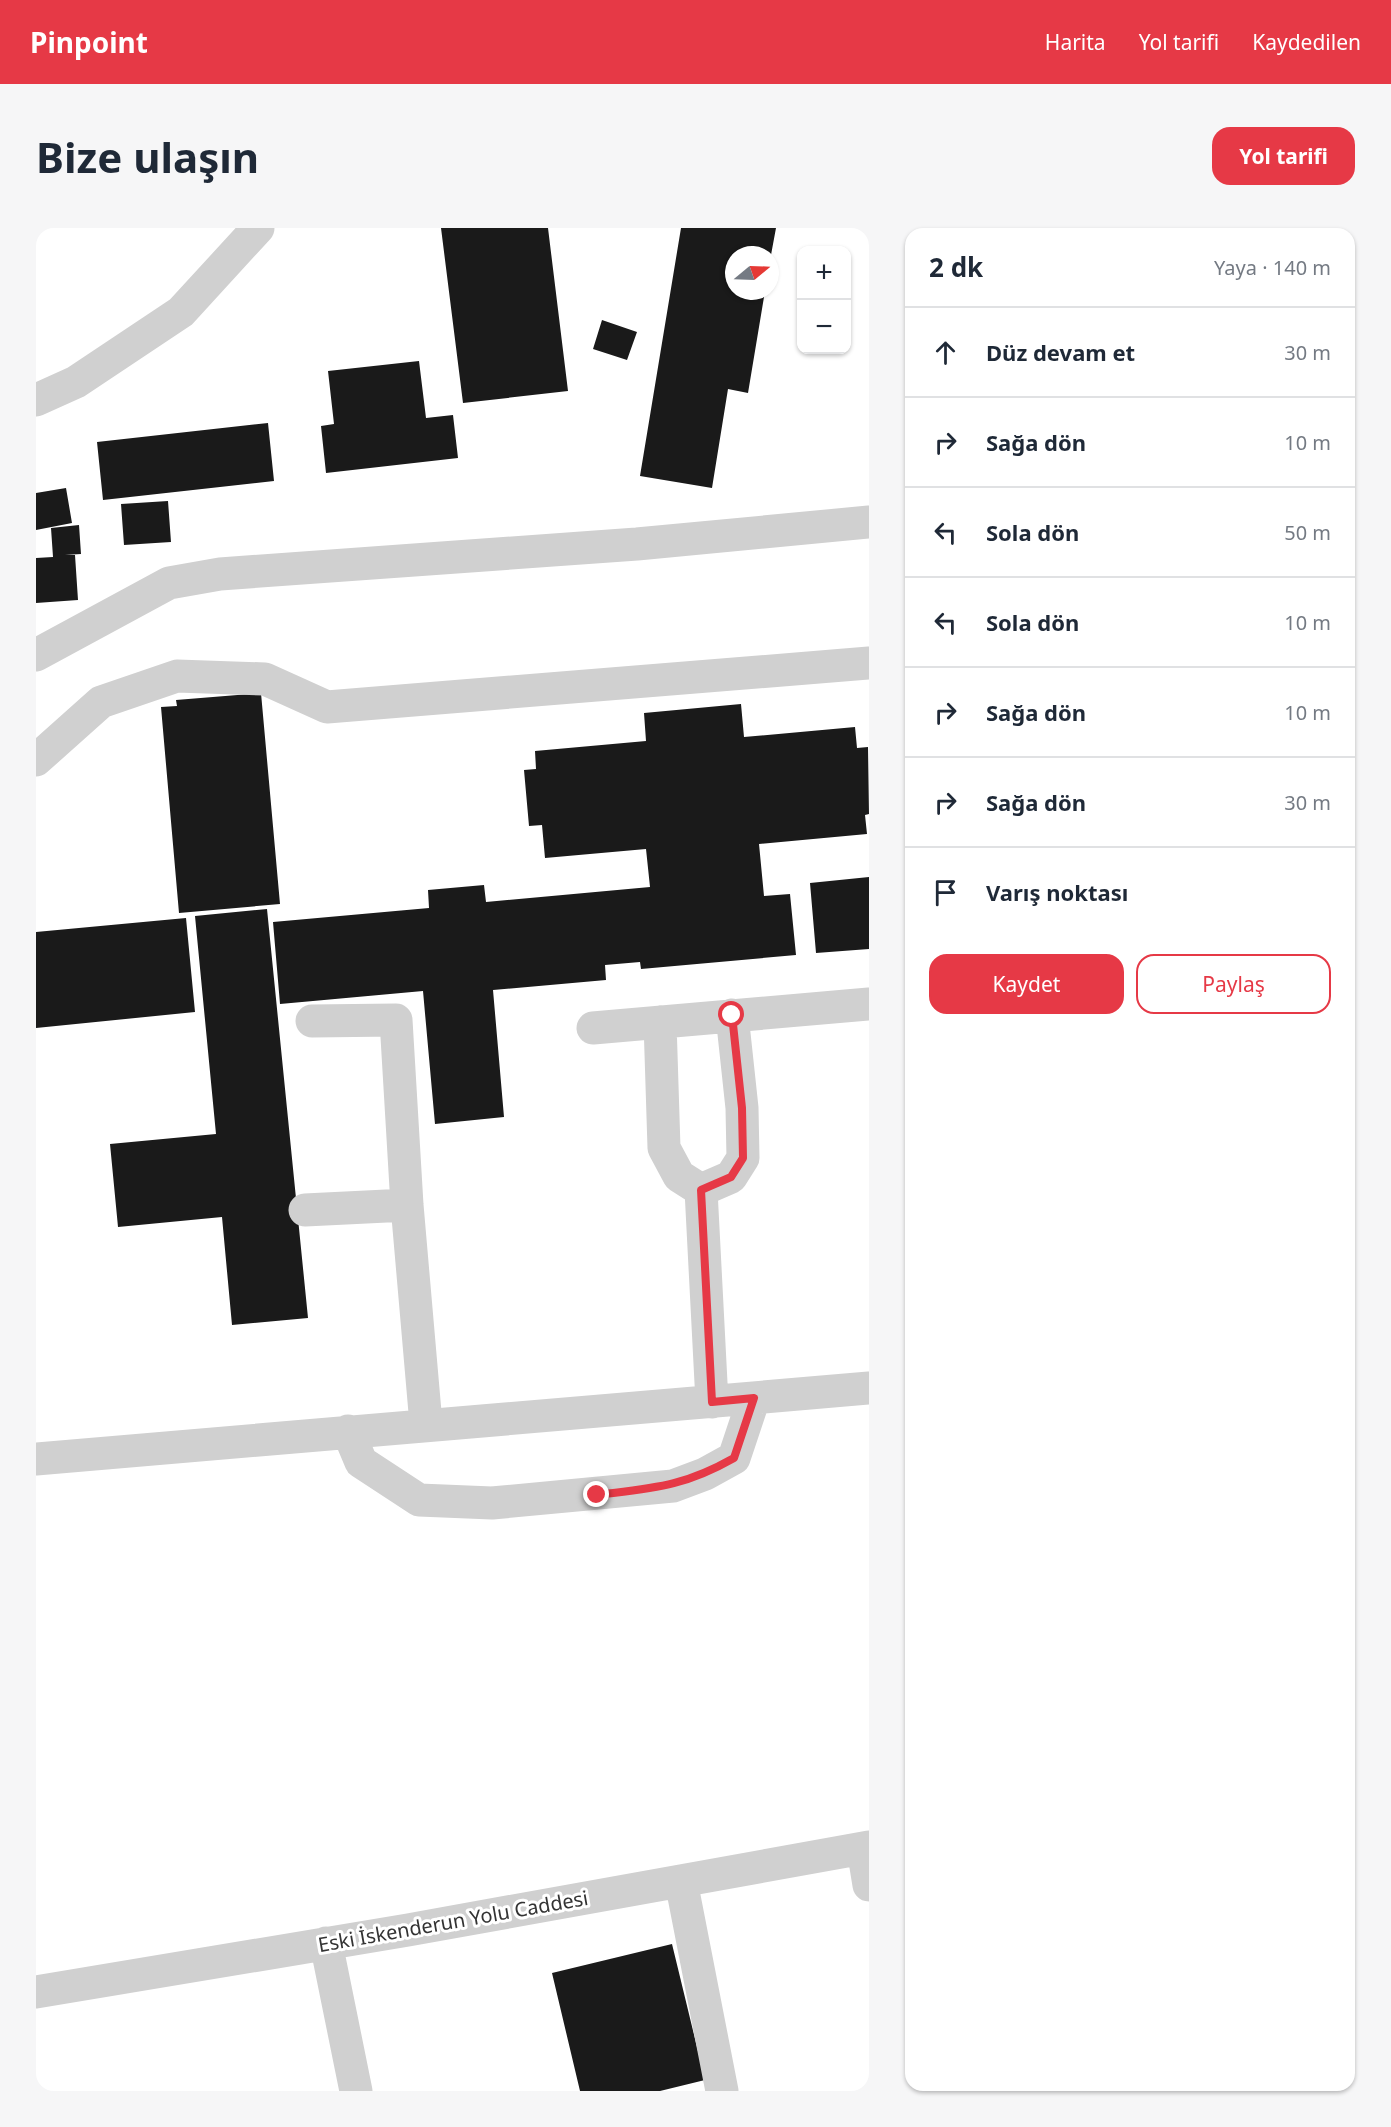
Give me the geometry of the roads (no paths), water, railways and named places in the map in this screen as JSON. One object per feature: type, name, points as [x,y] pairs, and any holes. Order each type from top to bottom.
[{"type":"street","points":[[36,400],[76,382],[181,312],[258,228]]},
{"type":"street","points":[[36,655],[169,583],[220,574],[638,544],[869,522]]},
{"type":"street","points":[[36,760],[101,702],[177,676],[265,679],[327,707],[869,663]]},
{"type":"street","points":[[593,1028],[869,1004]]},
{"type":"street","points":[[701,1190],[731,1177],[743,1158],[742,1108],[732,1015]]},
{"type":"street","points":[[312,1022],[396,1020],[407,1205],[426,1424]]},
{"type":"street","points":[[660,1022],[664,1148],[678,1176],[701,1190]]},
{"type":"street","points":[[701,1190],[712,1402]]},
{"type":"street","points":[[305,1210],[407,1205]]},
{"type":"street","points":[[36,1459],[869,1388]]},
{"type":"street","points":[[348,1431],[361,1462],[419,1500],[492,1503],[597,1495],[673,1486],[705,1474],[734,1458],[754,1398]]},
{"type":"street","points":[[866,1848],[869,1885]]},
{"type":"street","name":"Eski İskenderun Yolu Caddesi","points":[[36,1992],[866,1848]]},
{"type":"street","points":[[681,1881],[722,2091]]},
{"type":"street","points":[[326,1943],[356,2091]]}]
